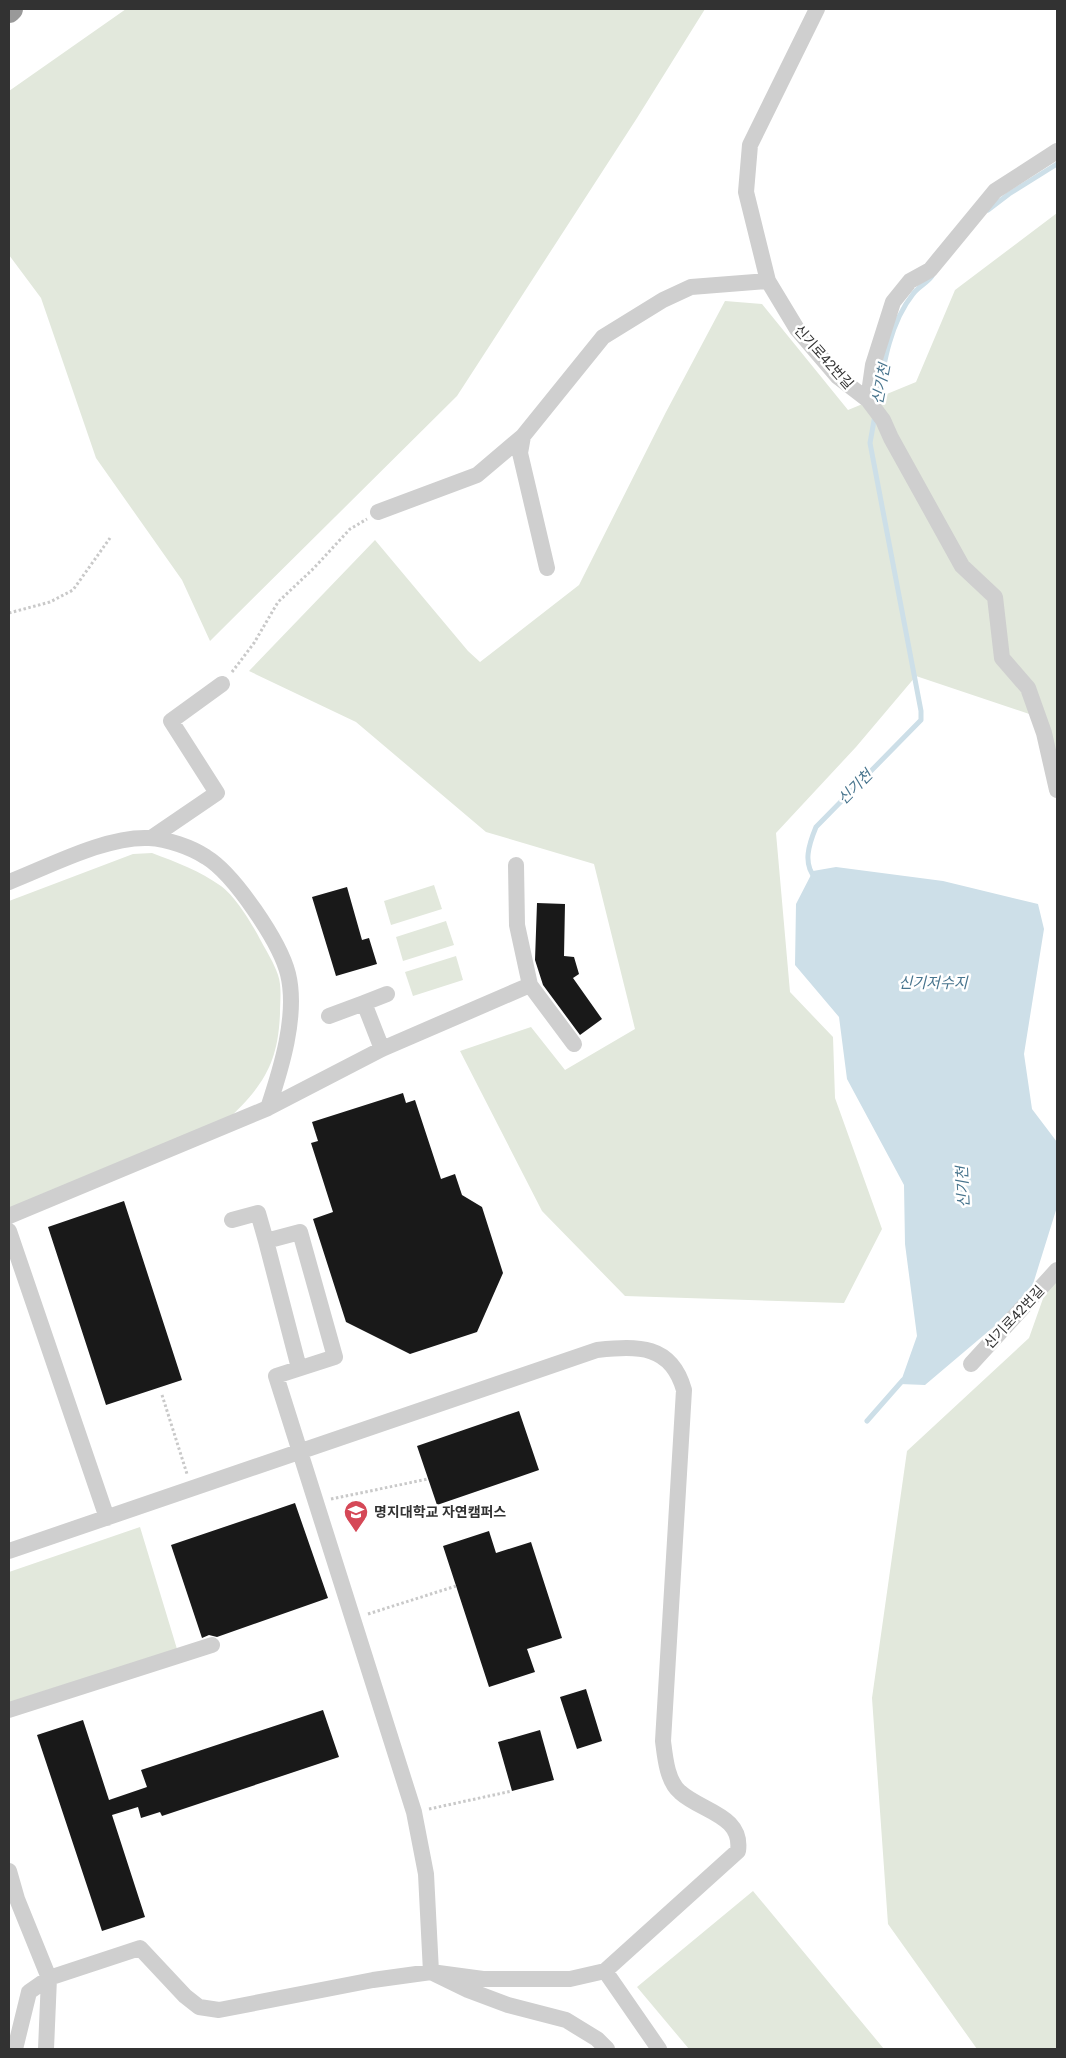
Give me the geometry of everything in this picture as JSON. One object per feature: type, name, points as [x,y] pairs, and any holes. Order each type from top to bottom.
[{"type":"street","name":"신기로42번길","points":[[817,9],[750,145],[746,192],[768,281],[797,330],[838,377],[868,400],[883,420],[891,438],[962,566],[995,597],[1002,658],[1028,688],[1044,733],[1057,790]]},
{"type":"street","points":[[868,400],[873,365],[894,302],[910,281],[930,270],[995,191],[1057,151]]},
{"type":"street","points":[[378,512],[477,475],[523,436],[602,337],[663,300],[691,287],[768,281]]},
{"type":"street","points":[[523,436],[520,453],[547,568]]},
{"type":"street","points":[[151,838],[217,793],[171,721],[222,684]]},
{"type":"street","points":[[9,882],[120,838],[151,838],[182,845],[207,857],[226,874],[250,904],[272,939],[288,974],[290,1015],[283,1065],[268,1108]]},
{"type":"street","points":[[516,865],[517,925],[530,985],[574,1044]]},
{"type":"street","points":[[9,1216],[268,1108],[382,1049],[530,985]]},
{"type":"street","points":[[330,1016],[386,994]]},
{"type":"street","points":[[364,1003],[382,1049]]},
{"type":"street","points":[[232,1220],[258,1213],[299,1368]]},
{"type":"street","points":[[9,1232],[107,1518]]},
{"type":"street","points":[[266,1241],[300,1232],[335,1357],[276,1376],[414,1812],[426,1874],[431,1972]]},
{"type":"street","name":"신기로42번길","points":[[971,1364],[1057,1270]]},
{"type":"street","points":[[9,1551],[597,1350],[629,1347],[657,1353],[673,1364],[684,1390],[664,1741],[666,1758],[671,1779],[679,1792],[733,1825],[740,1839],[738,1851],[605,1971],[570,1979],[483,1979],[431,1972],[374,1980],[219,2010],[199,2007],[140,1948],[49,1978],[30,1992],[15,2049]]},
{"type":"street","points":[[9,1710],[212,1645]]},
{"type":"street","points":[[9,1871],[13,1900],[49,1978],[46,2049]]},
{"type":"street","points":[[605,1971],[659,2049]]},
{"type":"street","points":[[431,1972],[468,1990],[508,2005],[566,2020],[597,2039],[608,2049]]},
{"type":"path","points":[[222,684],[254,643],[278,602],[314,568],[350,529],[378,512]]},
{"type":"path","points":[[9,613],[50,602],[73,590],[110,538]]},
{"type":"path","points":[[162,1395],[192,1489]]},
{"type":"path","points":[[316,1503],[428,1479]]},
{"type":"path","points":[[353,1618],[456,1586]]},
{"type":"path","points":[[414,1812],[512,1791]]},
{"type":"shaded area","points":[[126,9],[705,9],[637,118],[457,396],[210,641],[182,580],[96,458],[41,298],[9,255],[9,91]]},
{"type":"shaded area","points":[[1057,213],[1057,759],[1044,719],[916,676],[856,747],[776,833],[790,992],[833,1037],[835,1098],[882,1229],[844,1303],[625,1296],[542,1211],[460,1051],[531,1027],[565,1070],[635,1029],[594,864],[486,832],[356,722],[249,671],[375,540],[468,651],[480,662],[579,585],[666,412],[725,301],[762,304],[848,410],[916,382],[955,290]]},
{"type":"shaded area","points":[[152,853],[196,871],[221,886],[238,904],[258,934],[278,975],[280,984],[279,1032],[271,1062],[265,1075],[248,1099],[223,1124],[9,1209],[9,901],[133,854]]},
{"type":"shaded area","points":[[434,885],[442,909],[391,925],[384,901]]},
{"type":"shaded area","points":[[446,921],[454,945],[403,961],[396,937]]},
{"type":"shaded area","points":[[456,956],[463,980],[413,996],[405,972]]},
{"type":"shaded area","points":[[1057,1259],[1057,2049],[977,2049],[888,1924],[872,1698],[907,1451],[1029,1338]]},
{"type":"shaded area","points":[[140,1527],[177,1649],[9,1705],[9,1572]]},
{"type":"shaded area","points":[[753,1891],[884,2049],[689,2049],[637,1987]]},
{"type":"water","name":"신기저수지","points":[[836,867],[943,881],[1038,904],[1044,929],[1024,1054],[1032,1109],[1057,1142],[1057,1207],[1029,1297],[925,1385],[900,1384],[917,1336],[905,1244],[904,1185],[847,1079],[839,1017],[795,965],[796,904],[813,871]]},
{"type":"building","points":[[347,887],[362,940],[369,938],[377,964],[336,976],[312,897]]},
{"type":"building","points":[[537,903],[565,904],[564,956],[574,957],[579,974],[573,978],[602,1019],[580,1035],[543,985],[535,960]]},
{"type":"building","points":[[403,1093],[406,1103],[415,1100],[441,1179],[455,1174],[462,1195],[482,1207],[503,1273],[477,1332],[410,1354],[346,1322],[313,1219],[333,1212],[311,1143],[318,1141],[312,1122]]},
{"type":"building","points":[[124,1201],[182,1380],[106,1405],[48,1227]]},
{"type":"building","points":[[519,1411],[539,1470],[437,1505],[417,1446]]},
{"type":"building","points":[[295,1503],[328,1598],[217,1637],[209,1635],[202,1638],[171,1545]]},
{"type":"building","points":[[489,1531],[496,1553],[531,1542],[562,1638],[527,1649],[535,1672],[489,1687],[443,1546]]},
{"type":"building","points":[[586,1689],[602,1741],[577,1749],[560,1697]]},
{"type":"building","points":[[323,1710],[339,1757],[162,1816],[160,1812],[141,1818],[138,1807],[112,1815],[145,1917],[102,1931],[37,1735],[83,1720],[109,1800],[147,1787],[141,1770]]},
{"type":"building","points":[[540,1730],[554,1780],[512,1791],[498,1742]]},
{"type":"waterway","name":"신기천","points":[[988,210],[1009,194],[1057,164]]},
{"type":"waterway","name":"신기천","points":[[877,404],[888,347],[898,319],[913,294],[932,276]]},
{"type":"waterway","name":"신기천","points":[[816,879],[809,867],[808,860],[809,847],[816,827],[921,720],[921,711],[870,443],[875,415]]},
{"type":"waterway","name":"신기천","points":[[867,1421],[903,1380]]},
{"type":"place","name":"명지대학교 자연캠퍼스","points":[[356,1533]]}]
